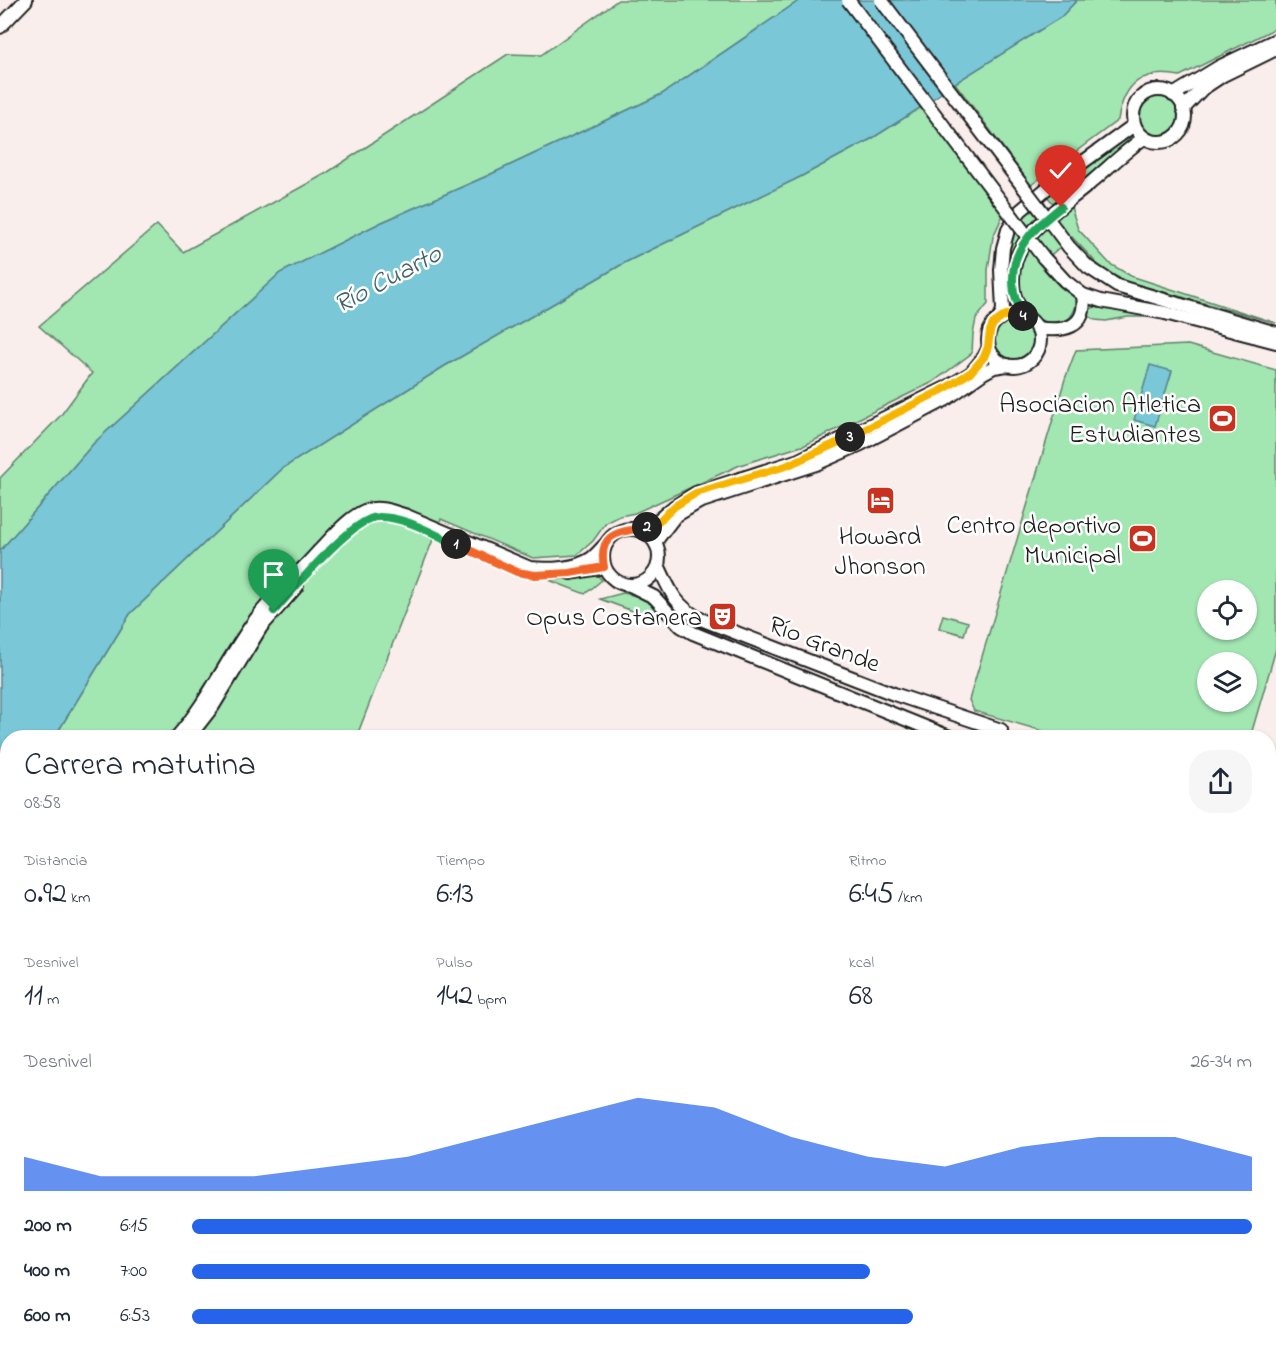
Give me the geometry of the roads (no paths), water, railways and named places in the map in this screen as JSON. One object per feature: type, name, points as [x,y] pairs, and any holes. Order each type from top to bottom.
[{"type":"main road","points":[[0,27],[26,0]]},
{"type":"main road","points":[[848,0],[1043,257],[1065,281],[1083,295],[1101,301],[1165,312],[1276,342]]},
{"type":"main road","points":[[881,0],[1069,246],[1088,267],[1117,286],[1276,333]]},
{"type":"main road","points":[[1173,95],[1219,67],[1276,40]]},
{"type":"main road","points":[[1183,109],[1202,89],[1223,75],[1276,50]]},
{"type":"main road","points":[[1158,90],[1173,95],[1183,109],[1183,126],[1173,137],[1160,142],[1144,138],[1134,125],[1134,108],[1138,100],[1158,90]]},
{"type":"main road","points":[[182,730],[212,691],[255,620],[329,541],[359,514],[367,510],[390,510],[407,516],[530,568],[550,568],[586,561],[594,557],[617,532],[651,526],[675,506],[696,493],[799,460],[946,388],[971,372],[984,357],[990,331],[1003,310],[1002,248],[1008,230],[1020,211],[1046,189],[1134,125]]},
{"type":"main road","points":[[655,542],[675,516],[699,502],[816,464],[861,444],[945,400],[983,372],[994,367],[1022,365],[1034,356],[1040,342],[1032,323],[1016,301],[1013,285],[1016,254],[1038,226],[1144,138]]},
{"type":"main road","points":[[1000,318],[1014,314],[1049,329],[1071,326],[1079,321],[1083,313],[1083,295]]},
{"type":"main road","points":[[988,347],[999,362],[1007,365]]},
{"type":"main road","points":[[194,730],[213,706],[274,611],[347,534],[371,518],[382,517],[405,522],[517,572],[551,575],[604,567]]},
{"type":"main road","points":[[606,544],[603,551],[604,567],[617,582],[632,586],[649,580],[658,564],[659,556],[655,542],[650,536],[636,529]]},
{"type":"main road","name":"Río Grande","points":[[658,564],[675,599],[681,607],[698,618],[989,730]]},
{"type":"main road","name":"Río Grande","points":[[632,586],[654,597],[681,626],[693,633],[932,730]]},
{"type":"water","name":"Río Cuarto","points":[[800,0],[1077,0],[1061,17],[871,139],[800,177],[626,262],[443,367],[283,468],[130,614],[59,730],[0,730],[0,551],[94,443],[280,273],[380,223],[662,94]]},
{"type":"water","points":[[1150,365],[1172,371],[1155,426],[1134,420]]},
{"type":"place","name":"Asociacion Atletica Estudiantes","points":[[1222,418]]},
{"type":"place","name":"Howard Jhonson","points":[[880,501]]},
{"type":"place","name":"Centro deportivo Municipal","points":[[1142,539]]},
{"type":"place","name":"Opus Costanera","points":[[723,616]]}]
